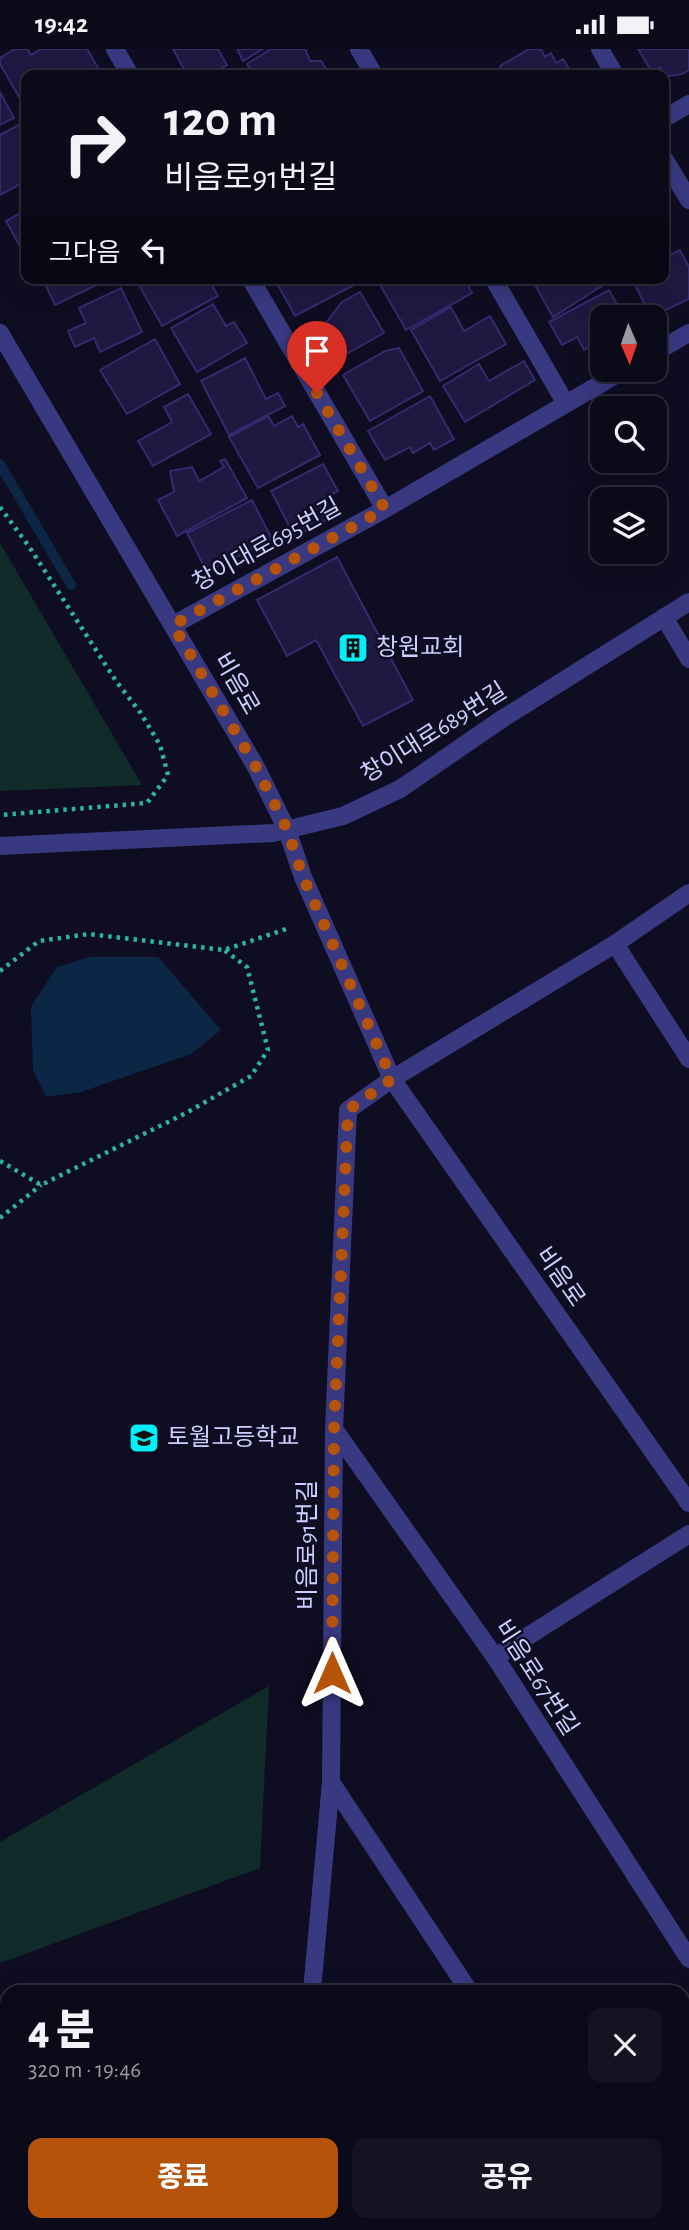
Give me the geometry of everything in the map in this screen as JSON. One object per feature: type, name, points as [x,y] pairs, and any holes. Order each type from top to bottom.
[{"type":"street","points":[[115,49],[127,70]]},
{"type":"street","points":[[359,49],[371,70]]},
{"type":"street","points":[[600,49],[612,70]]},
{"type":"street","points":[[669,116],[689,104]]},
{"type":"street","points":[[669,167],[689,200]]},
{"type":"street","points":[[254,284],[385,509]]},
{"type":"street","points":[[496,284],[566,404]]},
{"type":"street","name":"비음로","points":[[0,333],[256,767],[287,829],[303,877],[392,1079],[689,1503]]},
{"type":"street","points":[[667,346],[689,333]]},
{"type":"street","name":"창이대로695번길","points":[[173,625],[385,509],[604,382]]},
{"type":"street","name":"창이대로689번길","points":[[0,846],[273,833],[343,816],[400,789],[502,719],[689,602]]},
{"type":"street","points":[[664,617],[689,659]]},
{"type":"street","points":[[392,1079],[615,944],[689,893]]},
{"type":"street","points":[[615,944],[689,1059]]},
{"type":"street","name":"비음로91번길","points":[[313,1985],[331,1781],[334,1429],[348,1110],[392,1079]]},
{"type":"street","name":"비음로67번길","points":[[334,1429],[495,1657],[689,1959]]},
{"type":"street","points":[[495,1657],[689,1534]]},
{"type":"street","points":[[331,1781],[465,1985]]},
{"type":"path","points":[[0,507],[30,548],[116,681],[140,712],[160,745],[168,775],[146,803],[0,815]]},
{"type":"path","points":[[0,971],[39,941],[89,934],[224,950],[286,929]]},
{"type":"path","points":[[0,1218],[41,1185],[186,1114],[251,1076],[268,1050],[247,967],[224,950]]},
{"type":"path","points":[[0,1161],[41,1185]]},
{"type":"green space","points":[[0,543],[142,785],[0,791]]},
{"type":"green space","points":[[269,1686],[260,1868],[0,1963],[0,1842]]},
{"type":"water","points":[[89,957],[158,957],[221,1030],[191,1054],[81,1092],[46,1097],[33,1070],[31,1007],[57,967]]},
{"type":"building","points":[[15,49],[27,49],[31,55],[41,49],[87,49],[99,70],[21,70],[21,100],[0,64],[0,58]]},
{"type":"building","points":[[173,49],[218,49],[227,65],[218,70],[184,69]]},
{"type":"building","points":[[237,49],[263,49],[243,61]]},
{"type":"building","points":[[271,49],[305,49],[310,61],[321,61],[327,70],[251,70],[247,64]]},
{"type":"building","points":[[529,49],[541,49],[545,57],[551,53],[556,63],[563,59],[570,70],[502,70],[500,66]]},
{"type":"building","points":[[638,49],[689,49],[689,70],[682,74],[669,76],[669,70],[661,70],[660,67],[651,70]]},
{"type":"building","points":[[0,92],[14,118],[0,125]]},
{"type":"building","points":[[21,124],[21,184],[0,195],[0,135]]},
{"type":"building","points":[[21,213],[21,248],[6,221]]},
{"type":"building","points":[[680,250],[689,267],[689,299],[667,309],[667,305],[645,305],[635,285],[669,284],[669,256]]},
{"type":"building","points":[[45,284],[99,284],[55,305]]},
{"type":"building","points":[[138,284],[211,284],[218,296],[162,326]]},
{"type":"building","points":[[277,284],[354,285],[295,316]]},
{"type":"building","points":[[380,284],[467,284],[472,293],[406,330]]},
{"type":"building","points":[[534,284],[605,284],[553,317]]},
{"type":"building","points":[[121,288],[142,332],[100,352],[94,338],[75,347],[68,331],[86,323],[79,308]]},
{"type":"building","points":[[609,290],[617,305],[590,305],[590,347],[584,350],[577,337],[562,345],[549,322]]},
{"type":"building","points":[[360,292],[384,333],[334,361],[318,333],[342,302]]},
{"type":"building","points":[[213,304],[226,326],[234,322],[247,343],[197,372],[171,328]]},
{"type":"building","points":[[451,307],[464,331],[490,316],[506,344],[440,381],[411,330]]},
{"type":"building","points":[[155,339],[180,384],[127,414],[100,370]]},
{"type":"building","points":[[399,348],[423,391],[370,421],[343,375],[385,351]]},
{"type":"building","points":[[245,358],[266,399],[278,393],[285,406],[229,435],[201,381]]},
{"type":"building","points":[[524,361],[535,380],[465,422],[443,386],[479,364],[489,381]]},
{"type":"building","points":[[188,394],[211,434],[153,466],[138,441],[172,422],[164,407]]},
{"type":"building","points":[[430,396],[454,439],[434,450],[430,443],[413,453],[410,447],[385,460],[368,431]]},
{"type":"building","points":[[268,416],[274,426],[292,416],[298,427],[303,424],[320,455],[258,488],[229,437]]},
{"type":"building","points":[[225,459],[247,498],[177,536],[158,500],[174,492],[170,471],[192,467],[199,481],[224,467],[220,461]]},
{"type":"building","points":[[323,464],[338,491],[318,502],[328,519],[295,537],[271,491]]},
{"type":"building","points":[[252,500],[272,539],[207,572],[187,533]]},
{"type":"building","name":"창원교회","points":[[337,557],[413,700],[363,726],[316,640],[287,656],[257,600]]},
{"type":"waterway","points":[[0,464],[71,585]]},
{"type":"place","name":"창원교회","points":[[353,648]]},
{"type":"place","name":"토월고등학교","points":[[144,1438]]},
{"type":"route","points":[[317,393],[385,509],[173,625],[256,767],[287,829],[303,877],[392,1079],[348,1110],[334,1429],[332,1673]]}]
